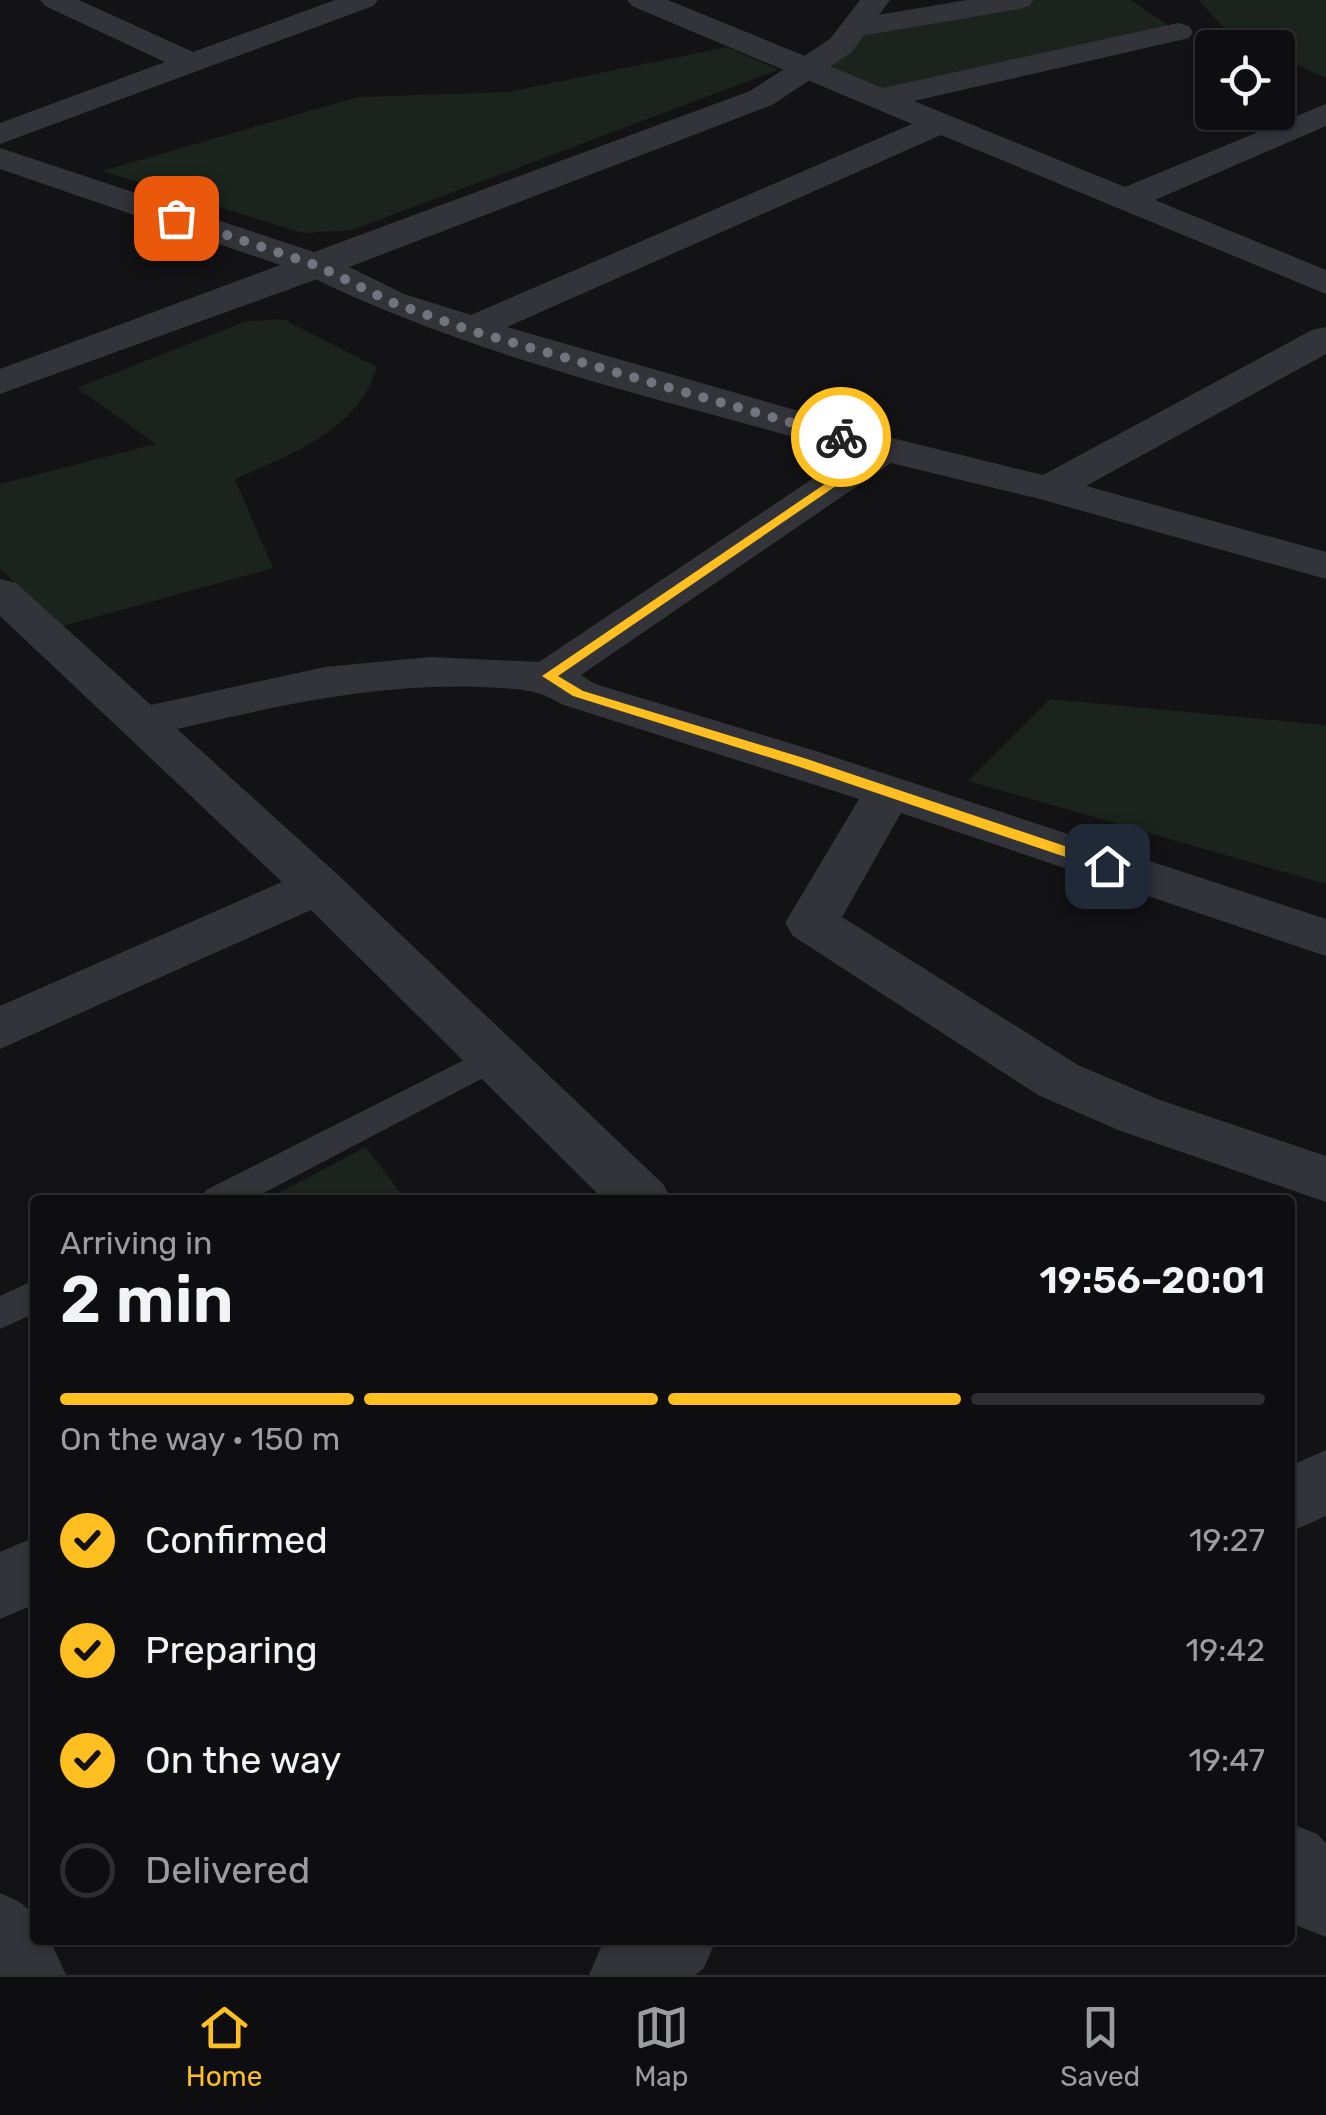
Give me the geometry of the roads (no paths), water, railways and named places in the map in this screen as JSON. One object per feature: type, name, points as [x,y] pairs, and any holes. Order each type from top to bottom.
[{"type":"street","points":[[56,0],[190,62]]},
{"type":"street","points":[[0,134],[363,0]]},
{"type":"street","points":[[642,0],[1326,284]]},
{"type":"street","points":[[0,382],[761,98],[810,71],[860,27],[875,0]]},
{"type":"street","points":[[860,27],[1019,0]]},
{"type":"street","points":[[879,99],[1178,32]]},
{"type":"street","points":[[1127,199],[1326,114]]},
{"type":"street","points":[[469,330],[941,123]]},
{"type":"street","points":[[0,158],[318,266],[391,302],[469,330],[884,449],[1049,489],[1326,566]]},
{"type":"street","points":[[1049,489],[1326,338]]},
{"type":"street","points":[[549,676],[884,449]]},
{"type":"street","points":[[0,592],[318,886],[637,1195]]},
{"type":"street","points":[[141,722],[325,681],[430,671],[549,676],[578,694],[1326,938]]},
{"type":"street","points":[[888,793],[812,923],[1058,1080],[1139,1116],[1326,1179]]},
{"type":"street","points":[[0,1028],[318,886]]},
{"type":"street","points":[[1295,1500],[1326,1479]]},
{"type":"street","points":[[0,1588],[30,1571]]},
{"type":"street","points":[[1295,1866],[1326,1898]]},
{"type":"street","points":[[0,1933],[26,1975]]},
{"type":"street","points":[[629,1975],[669,1945]]},
{"type":"lane","points":[[229,1195],[494,1057]]},
{"type":"lane","points":[[0,1314],[30,1298]]}]
